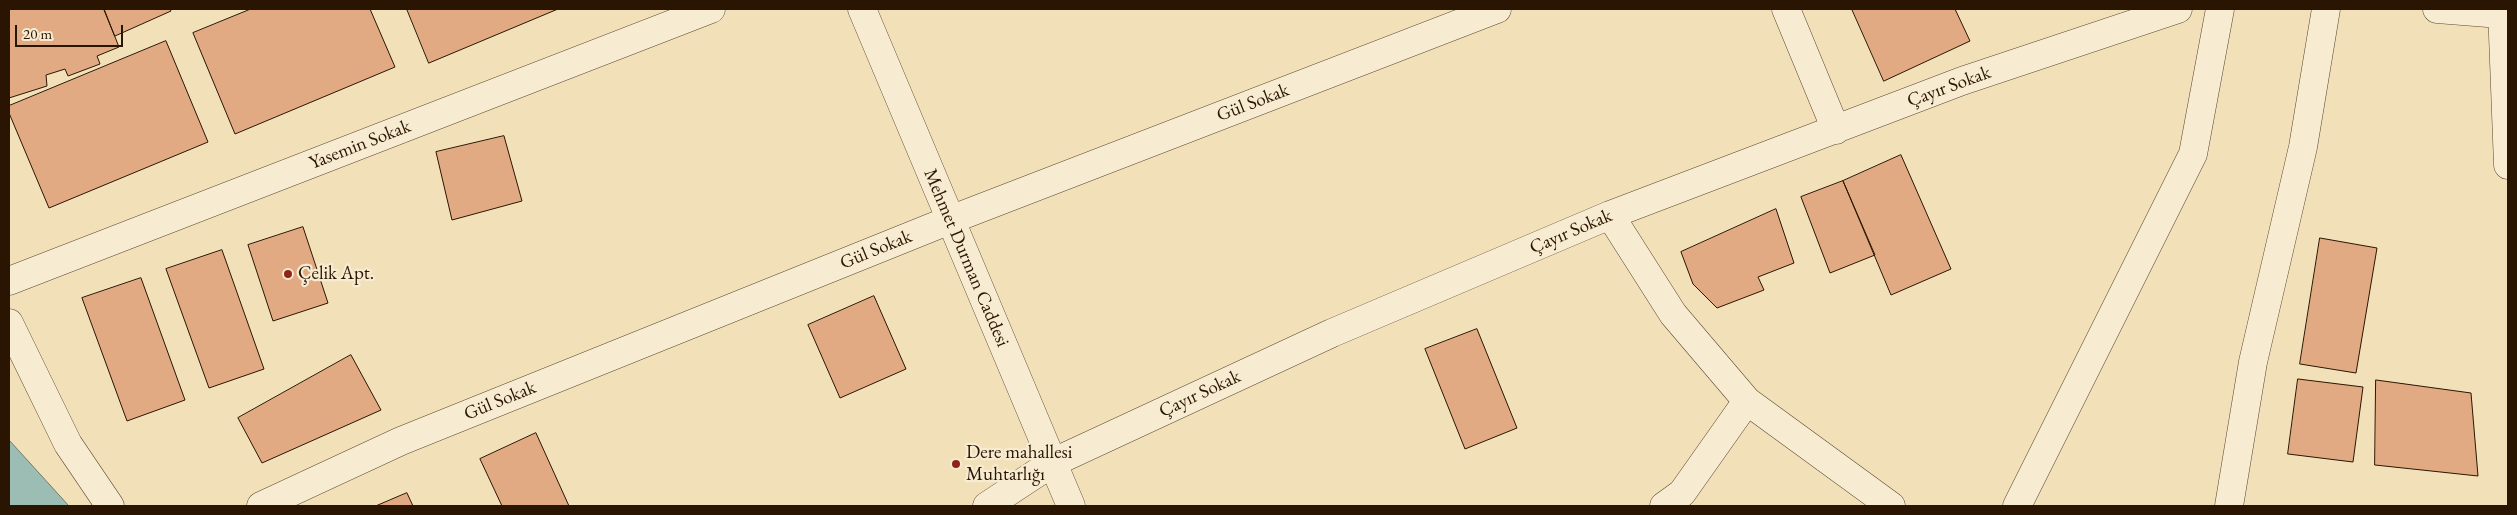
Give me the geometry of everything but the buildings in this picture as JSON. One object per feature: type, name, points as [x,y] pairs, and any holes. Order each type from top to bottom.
[{"type":"street","name":"Yasemin Sokak","points":[[9,281],[710,9]]},
{"type":"street","name":"Mehmet Durman Caddesi","points":[[862,9],[1071,506]]},
{"type":"street","name":"Gül Sokak","points":[[261,506],[401,441],[950,220],[1497,9]]},
{"type":"street","points":[[1786,9],[1836,130]]},
{"type":"street","name":"Çayır Sokak","points":[[987,506],[1052,463],[1332,333],[1610,215],[1962,81],[2178,9]]},
{"type":"street","points":[[2017,506],[2194,154],[2220,9]]},
{"type":"street","points":[[2229,506],[2253,362],[2303,147],[2326,9]]},
{"type":"street","points":[[2437,9],[2501,11],[2508,165]]},
{"type":"street","points":[[1610,215],[1673,314],[1747,401],[1891,506]]},
{"type":"street","points":[[9,323],[68,444],[110,506]]},
{"type":"street","points":[[1664,506],[1682,493],[1747,401]]},
{"type":"water","points":[[9,440],[69,506],[9,506]]},
{"type":"place","name":"Çelik Apt.","points":[[288,274]]},
{"type":"place","name":"Dere mahallesi Muhtarlığı","points":[[956,464]]}]
